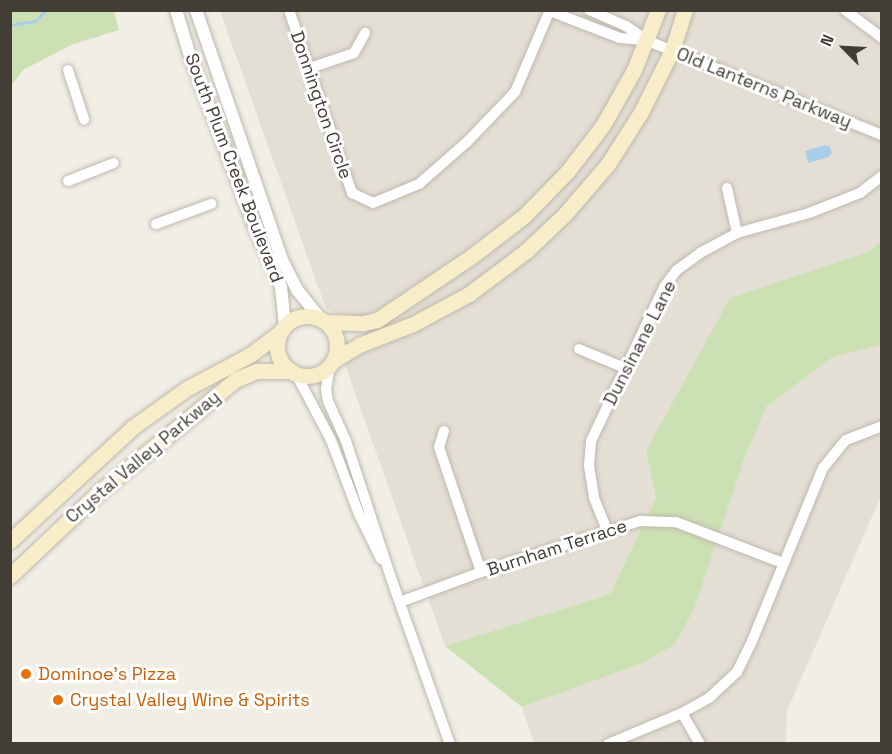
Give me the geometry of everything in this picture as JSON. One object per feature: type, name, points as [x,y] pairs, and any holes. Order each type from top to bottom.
[{"type":"main road","points":[[658,10],[648,41],[619,99],[587,149],[524,216],[472,256],[377,320],[363,324],[324,321],[302,316],[283,329],[278,354],[293,373],[315,375],[359,345],[413,324],[451,304],[526,251],[572,206],[608,164],[641,112],[672,51],[685,10]]},
{"type":"main road","points":[[324,321],[336,337],[337,349],[332,363]]},
{"type":"main road","name":"Crystal Valley Parkway","points":[[10,541],[133,427],[186,389],[250,355],[283,329]]},
{"type":"main road","name":"Crystal Valley Parkway","points":[[10,576],[108,484],[235,380],[256,370],[293,373]]},
{"type":"street","name":"South Plum Creek Boulevard","points":[[176,10],[190,59],[258,235],[281,287],[283,329]]},
{"type":"street","name":"South Plum Creek Boulevard","points":[[196,10],[283,262],[298,291],[324,321]]},
{"type":"street","name":"Donnington Circle","points":[[289,10],[352,193],[373,203],[418,184],[467,142],[515,92],[550,11]]},
{"type":"street","name":"Old Lanterns Parkway","points":[[589,10],[626,26],[648,41],[882,135]]},
{"type":"street","points":[[845,10],[882,38]]},
{"type":"street","name":"Old Lanterns Parkway","points":[[550,11],[620,38],[648,41]]},
{"type":"street","points":[[310,68],[354,53],[365,33]]},
{"type":"street","points":[[68,70],[84,119]]},
{"type":"street","points":[[68,181],[114,163]]},
{"type":"street","name":"Dunsinane Lane","points":[[607,530],[594,497],[589,465],[591,441],[664,287],[677,270],[700,253],[736,233],[809,213],[849,198],[860,193],[882,176]]},
{"type":"street","points":[[727,188],[736,233]]},
{"type":"street","points":[[156,224],[211,204]]},
{"type":"street","points":[[579,349],[625,368]]},
{"type":"street","points":[[332,363],[326,389],[328,401],[350,452],[390,575],[450,744]]},
{"type":"street","points":[[293,373],[331,440],[359,514],[390,575]]},
{"type":"street","points":[[608,744],[682,713],[709,698],[736,672],[823,468],[846,440],[882,426]]},
{"type":"street","points":[[444,432],[439,447],[481,572]]},
{"type":"street","name":"Burnham Terrace","points":[[400,602],[481,572],[640,521],[676,522],[783,563]]},
{"type":"street","points":[[682,713],[700,744]]},
{"type":"shaded area","points":[[220,11],[881,11],[881,241],[646,451],[656,498],[610,594],[445,646],[344,362],[371,325],[326,309]]},
{"type":"shaded area","points":[[881,345],[881,496],[787,711],[786,743],[534,743],[522,707],[643,663],[674,645],[766,407],[833,357]]},
{"type":"green space","points":[[11,10],[114,11],[119,30],[71,45],[23,70],[11,86]]},
{"type":"green space","points":[[881,241],[881,345],[833,357],[766,407],[743,462],[694,609],[674,645],[643,663],[522,707],[445,646],[610,594],[656,498],[646,451],[730,298],[868,252]]},
{"type":"water","points":[[825,145],[830,147],[832,153],[829,157],[808,163],[805,151]]},
{"type":"waterway","points":[[10,25],[35,21],[46,10]]},
{"type":"place","name":"Dominoe's Pizza","points":[[26,674]]},
{"type":"place","name":"Crystal Valley Wine & Spirits","points":[[58,700]]}]
